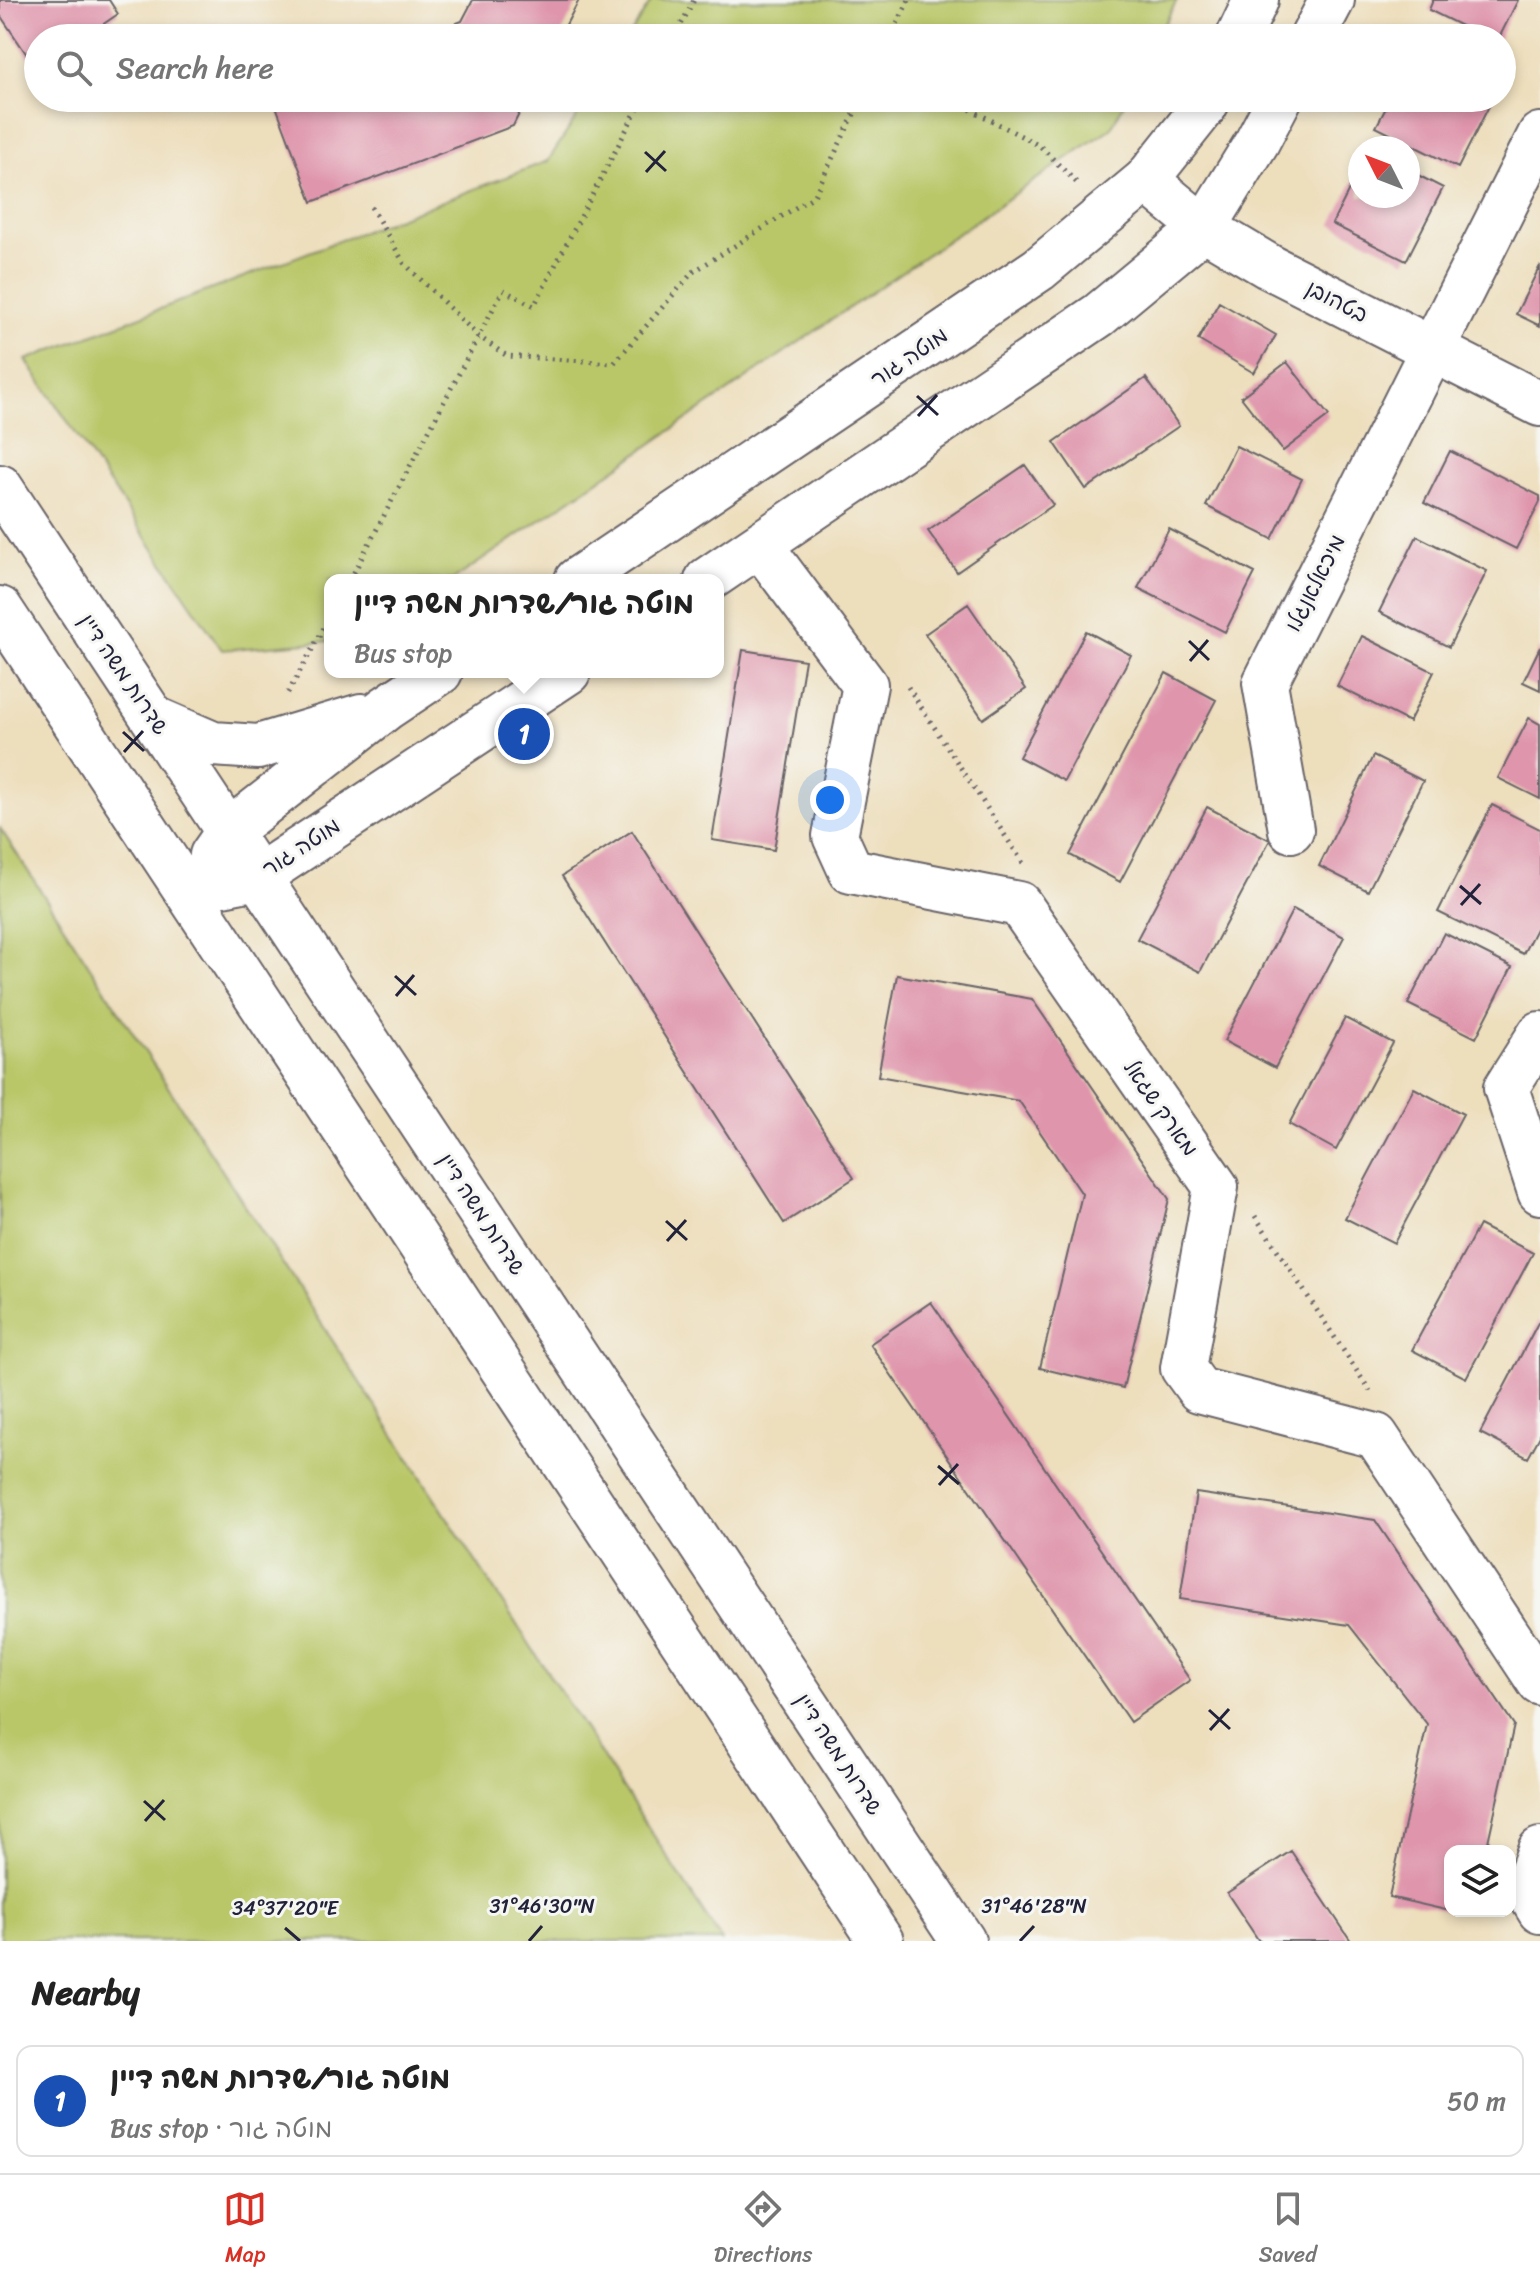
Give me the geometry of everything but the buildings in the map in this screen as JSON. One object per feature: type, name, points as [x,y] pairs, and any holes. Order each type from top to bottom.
[{"type":"street","points":[[1245,24],[1256,0]]},
{"type":"street","points":[[1319,24],[1332,0]]},
{"type":"street","name":"מוטה גור","points":[[586,574],[1039,269],[1146,180],[1198,112]]},
{"type":"street","points":[[716,574],[1099,315],[1204,228],[1273,112]]},
{"type":"street","name":"מיכאלאנגלו","points":[[1291,830],[1265,683],[1540,135]]},
{"type":"street","name":"בטהובן","points":[[1146,180],[1204,228],[1268,266],[1540,404]]},
{"type":"street","name":"שדרות משה דיין","points":[[0,487],[963,1941]]},
{"type":"street","name":"מארק שגאל","points":[[760,545],[865,685],[835,836],[851,871],[1019,904],[1216,1187],[1183,1368],[1199,1390],[1376,1436],[1540,1683]]},
{"type":"street","points":[[0,609],[881,1941]]},
{"type":"street","points":[[187,891],[228,832],[386,708],[431,678]]},
{"type":"street","name":"מוטה גור","points":[[187,891],[258,877],[559,678]]},
{"type":"street","points":[[153,718],[213,744],[258,747],[386,708]]},
{"type":"street","points":[[1540,1034],[1506,1088],[1540,1192]]},
{"type":"street","points":[[1540,1850],[1526,1888],[1540,1911]]},
{"type":"path","points":[[681,24],[694,0]]},
{"type":"path","points":[[897,24],[909,0]]},
{"type":"path","points":[[353,574],[503,290],[534,306],[636,112]]},
{"type":"path","points":[[371,207],[404,263],[478,336],[507,356],[614,363],[693,272],[814,196],[855,112]]},
{"type":"path","points":[[976,112],[1040,146],[1082,188]]},
{"type":"path","points":[[258,747],[324,628]]},
{"type":"green space","points":[[652,0],[1177,0],[1164,24],[637,24]]},
{"type":"green space","points":[[580,112],[1120,112],[1111,128],[462,574],[324,574],[324,642],[222,650],[26,360],[548,161]]},
{"type":"green space","points":[[0,828],[722,1941],[0,1941]]},
{"type":"place","name":"מוטה גור/שדרות משה דיין","points":[[524,734]]}]
